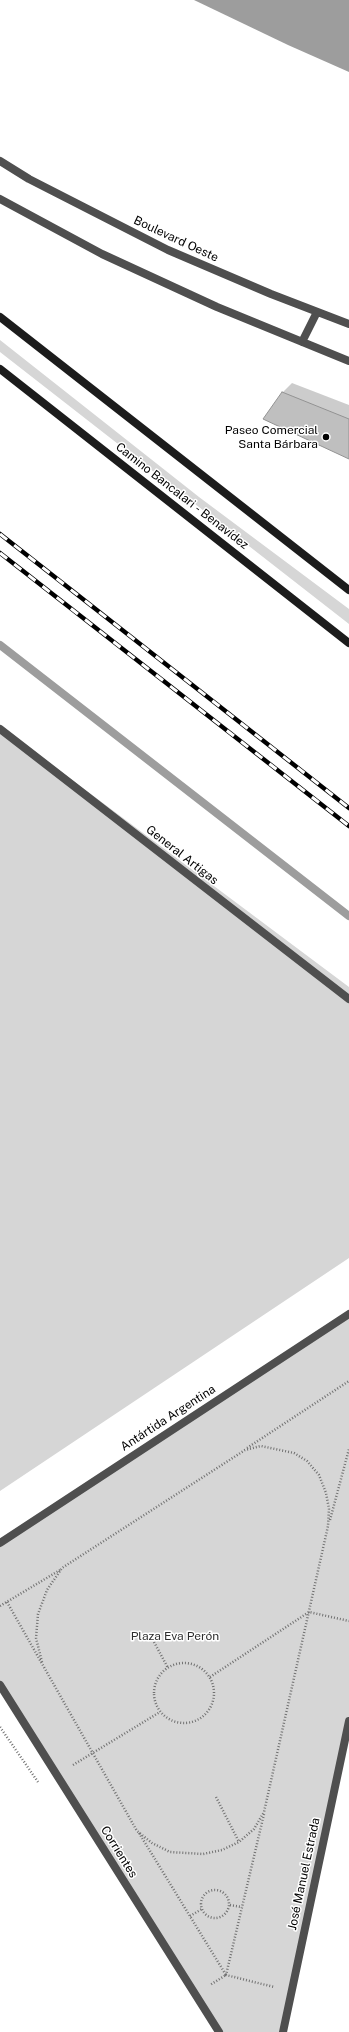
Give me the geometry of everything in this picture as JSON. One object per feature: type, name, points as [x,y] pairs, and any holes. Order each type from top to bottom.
[{"type":"main road","points":[[0,316],[349,590]]},
{"type":"main road","name":"Camino Bancalari - Benavídez","points":[[0,369],[349,643]]},
{"type":"street","name":"Boulevard Oeste","points":[[0,161],[29,179],[168,250],[349,324]]},
{"type":"street","points":[[0,199],[102,254],[217,307],[349,361]]},
{"type":"street","points":[[302,342],[317,312]]},
{"type":"street","name":"General Artigas","points":[[0,729],[349,999]]},
{"type":"street","name":"Antártida Argentina","points":[[0,1542],[349,1314]]},
{"type":"street","name":"Corrientes","points":[[0,1686],[219,2032]]},
{"type":"street","name":"José Manuel Estrada","points":[[283,2032],[349,1721]]},
{"type":"path","points":[[0,1606],[62,1568],[349,1381]]},
{"type":"path","points":[[245,1450],[261,1446],[278,1448],[294,1452],[307,1461],[320,1475],[326,1493],[329,1509],[328,1526]]},
{"type":"path","points":[[195,1994],[226,1975],[328,1526],[349,1449]]},
{"type":"path","points":[[42,1662],[36,1638],[38,1614],[47,1590],[62,1568]]},
{"type":"path","points":[[7,1602],[137,1831],[226,1975],[291,1992]]},
{"type":"path","points":[[210,1678],[309,1612],[349,1621]]},
{"type":"path","points":[[154,1642],[168,1668]]},
{"type":"path","points":[[188,1663],[198,1666],[210,1678],[215,1691],[214,1701],[209,1711],[202,1718],[192,1723],[182,1724],[173,1722],[160,1712],[154,1701],[153,1692],[156,1682],[161,1674],[168,1668],[178,1664],[188,1663]]},
{"type":"path","points":[[0,1727],[36,1781],[42,1784],[160,1712]]},
{"type":"path","points":[[216,1798],[239,1842]]},
{"type":"path","points":[[137,1831],[152,1843],[170,1852],[203,1854],[222,1850],[239,1842],[254,1829],[264,1812]]},
{"type":"path","points":[[214,1890],[219,1890],[227,1896],[230,1905],[226,1913],[219,1918],[210,1917],[202,1909],[202,1898],[205,1894],[214,1890]]},
{"type":"path","points":[[230,1905],[242,1907]]},
{"type":"path","points":[[190,1916],[202,1909]]},
{"type":"green space","points":[[0,340],[199,497],[349,609],[349,624],[0,352]]},
{"type":"green space","points":[[0,726],[349,987],[349,1258],[0,1491]]},
{"type":"green space","name":"Plaza Eva Perón","points":[[349,1314],[349,1721],[283,2032],[219,2032],[0,1685],[0,1543]]},
{"type":"shaded area","points":[[194,0],[349,0],[349,72],[288,45]]},
{"type":"building","name":"Paseo Comercial Santa Bárbara","points":[[282,392],[349,419],[349,459],[263,419]]},
{"type":"waterway","points":[[0,645],[349,916]]},
{"type":"railway","points":[[0,534],[349,808]]},
{"type":"railway","points":[[0,553],[349,826]]},
{"type":"place","name":"Paseo Comercial Santa Bárbara","points":[[326,437]]}]
